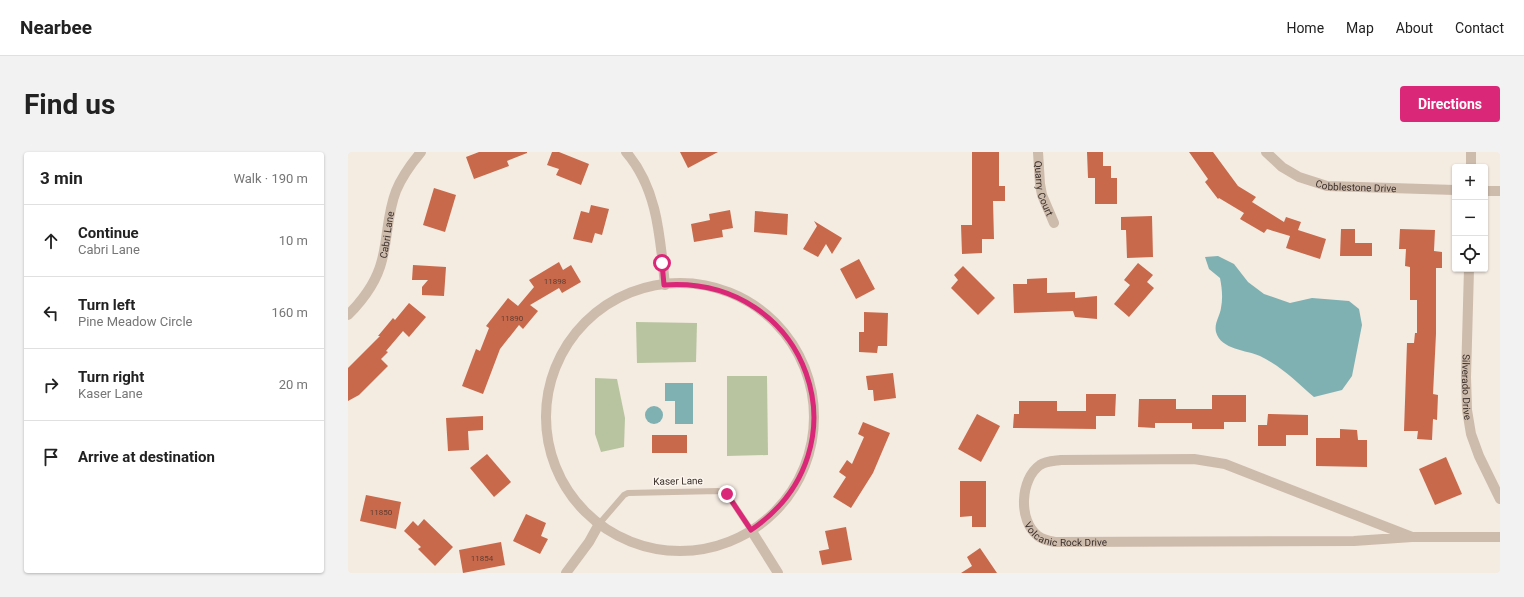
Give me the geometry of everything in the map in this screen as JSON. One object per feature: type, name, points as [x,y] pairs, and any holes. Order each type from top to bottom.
[{"type":"street","name":"Cabri Lane","points":[[348,315],[368,292],[379,271],[385,249],[390,213],[396,191],[409,168],[421,152]]},
{"type":"street","points":[[626,152],[639,170],[652,200],[659,233],[664,285]]},
{"type":"street","name":"Quarry Court","points":[[1038,152],[1042,196],[1054,223]]},
{"type":"street","name":"Cobblestone Drive","points":[[1266,152],[1282,168],[1299,177],[1327,186],[1452,190]]},
{"type":"street","points":[[1471,164],[1472,152]]},
{"type":"street","points":[[1488,191],[1500,191]]},
{"type":"street","name":"Silverado Drive","points":[[1469,272],[1466,383],[1467,410],[1471,434],[1479,456],[1500,499]]},
{"type":"street","points":[[678,284],[702,286],[724,292],[745,301],[764,314],[781,330],[794,348],[805,369],[811,391],[814,414],[812,437],[807,459],[798,480],[785,500],[770,517],[751,530],[718,546],[696,550],[674,551],[653,548],[618,537],[599,524],[582,510],[566,488],[554,464],[547,438],[546,404],[550,384],[554,371],[566,346],[592,316],[615,300],[627,294],[664,285],[678,284]]},
{"type":"street","name":"Volcanic Rock Drive","points":[[1412,537],[1225,464],[1194,459],[1050,461],[1041,464],[1029,477],[1024,492],[1024,510],[1030,527],[1036,536],[1044,540],[1055,542],[1354,541],[1412,537],[1500,537]]},
{"type":"street","points":[[566,573],[589,542],[599,524]]},
{"type":"street","points":[[751,530],[778,573]]},
{"type":"lane","name":"Kaser Lane","points":[[599,524],[624,495],[628,493],[718,491],[727,494],[751,530]]},
{"type":"green space","points":[[636,322],[697,323],[696,362],[637,363]]},
{"type":"green space","points":[[727,376],[767,376],[768,455],[727,456]]},
{"type":"green space","points":[[595,378],[617,379],[625,418],[624,447],[601,452],[595,434]]},
{"type":"water","points":[[1218,256],[1234,264],[1248,282],[1264,294],[1290,303],[1312,298],[1349,301],[1359,309],[1362,325],[1352,376],[1342,390],[1314,397],[1268,360],[1255,354],[1229,346],[1219,338],[1216,332],[1216,323],[1222,304],[1221,282],[1220,278],[1209,269],[1205,257]]},
{"type":"water","points":[[665,383],[693,383],[693,424],[675,424],[675,401],[665,401]]},
{"type":"water","points":[[654,406],[660,409],[663,415],[660,421],[654,424],[648,421],[645,415],[648,409]]},
{"type":"building","points":[[479,152],[527,153],[507,161],[509,166],[474,179],[466,157]]},
{"type":"building","points":[[552,152],[559,152],[589,164],[581,185],[556,175],[559,169],[547,165]]},
{"type":"building","points":[[680,152],[718,152],[688,168]]},
{"type":"building","points":[[972,152],[999,152],[999,186],[1005,186],[1005,201],[993,201],[994,239],[982,239],[982,253],[962,254],[961,225],[972,225]]},
{"type":"building","points":[[1087,152],[1103,152],[1103,166],[1111,166],[1111,178],[1117,178],[1117,204],[1095,204],[1095,178],[1088,178]]},
{"type":"building","points":[[1189,152],[1213,152],[1238,186],[1256,197],[1252,202],[1284,222],[1286,217],[1301,222],[1298,230],[1326,239],[1320,259],[1286,248],[1290,236],[1267,229],[1264,233],[1240,219],[1244,213],[1219,198],[1218,199],[1205,182],[1208,179]]},
{"type":"building","points":[[434,188],[456,195],[445,232],[423,225]]},
{"type":"building","points":[[591,205],[609,209],[602,235],[595,233],[592,243],[573,239],[581,211],[589,213]]},
{"type":"building","points":[[730,210],[733,228],[722,230],[723,237],[694,242],[691,224],[710,220],[709,214]]},
{"type":"building","points":[[755,211],[788,214],[787,235],[754,232]]},
{"type":"building","points":[[1152,216],[1153,257],[1127,258],[1126,230],[1121,230],[1121,217]]},
{"type":"building","points":[[814,221],[842,238],[832,254],[826,244],[818,257],[803,249],[817,226]]},
{"type":"building","points":[[1341,229],[1355,229],[1355,243],[1372,243],[1372,256],[1340,256]]},
{"type":"building","points":[[1400,229],[1435,230],[1434,251],[1442,252],[1442,268],[1436,268],[1436,334],[1433,394],[1438,395],[1437,420],[1433,419],[1432,440],[1417,439],[1418,431],[1404,431],[1407,343],[1414,343],[1415,333],[1417,333],[1417,300],[1410,300],[1410,267],[1405,266],[1406,249],[1399,249]]},
{"type":"building","points":[[859,259],[875,289],[856,299],[840,269]]},
{"type":"building","points":[[559,262],[563,270],[571,265],[581,282],[562,293],[559,288],[530,305],[538,311],[523,329],[519,325],[500,349],[483,394],[462,386],[476,349],[480,351],[489,328],[486,326],[508,298],[518,306],[534,287],[529,280]]},
{"type":"building","points":[[1138,263],[1153,275],[1147,282],[1154,288],[1129,317],[1114,304],[1130,285],[1124,280]]},
{"type":"building","points":[[413,265],[446,267],[444,296],[422,295],[422,287],[428,280],[412,280]]},
{"type":"building","points":[[963,266],[995,298],[978,315],[951,288],[958,280],[954,275]]},
{"type":"building","points":[[1047,278],[1047,293],[1075,292],[1075,298],[1097,296],[1097,319],[1075,317],[1073,311],[1014,313],[1013,284],[1027,284],[1027,279]]},
{"type":"building","points":[[409,303],[426,317],[409,337],[403,331],[381,359],[388,366],[359,395],[348,401],[348,368],[380,336],[378,336],[393,318],[395,320]]},
{"type":"building","points":[[864,312],[888,313],[887,346],[878,346],[877,353],[859,352],[859,332],[864,332]]},
{"type":"building","points":[[893,373],[896,398],[874,401],[873,390],[868,390],[866,376]]},
{"type":"building","points":[[1086,394],[1116,394],[1115,416],[1096,416],[1096,429],[1013,428],[1014,414],[1019,414],[1019,401],[1057,401],[1057,411],[1086,411]]},
{"type":"building","points":[[1212,395],[1246,395],[1246,422],[1224,422],[1224,429],[1192,429],[1192,423],[1155,423],[1155,428],[1138,427],[1139,399],[1176,399],[1176,409],[1212,409]]},
{"type":"building","points":[[977,414],[1000,426],[981,462],[958,449]]},
{"type":"building","points":[[1268,414],[1308,415],[1308,435],[1286,435],[1286,446],[1258,446],[1258,425],[1267,425]]},
{"type":"building","points":[[483,416],[483,430],[468,431],[469,450],[448,451],[446,418]]},
{"type":"building","points":[[863,422],[890,433],[873,473],[851,508],[833,497],[846,477],[839,472],[847,460],[852,464],[864,437],[858,434]]},
{"type":"building","points":[[1340,429],[1357,430],[1358,440],[1367,440],[1367,467],[1316,466],[1316,438],[1340,438]]},
{"type":"building","points":[[652,435],[687,435],[687,453],[652,453]]},
{"type":"building","points":[[487,454],[511,482],[494,497],[470,468]]},
{"type":"building","points":[[1446,457],[1462,494],[1435,505],[1419,469]]},
{"type":"building","points":[[960,481],[986,481],[986,527],[972,527],[972,516],[960,517]]},
{"type":"building","points":[[366,495],[401,502],[396,529],[360,521]]},
{"type":"building","points":[[526,514],[546,523],[541,536],[548,539],[540,554],[513,541]]},
{"type":"building","points":[[424,519],[453,547],[435,566],[418,549],[421,547],[404,531],[413,521],[418,526]]},
{"type":"building","points":[[846,527],[852,560],[822,565],[819,551],[829,549],[825,531]]},
{"type":"building","points":[[501,542],[505,565],[463,573],[459,550]]},
{"type":"building","points":[[980,548],[997,573],[961,573],[972,566],[967,557]]},
{"type":"route","points":[[662,263],[664,285],[690,284],[713,288],[735,296],[755,307],[773,321],[781,330],[794,348],[805,369],[813,403],[814,426],[807,459],[792,490],[770,517],[751,530],[727,494]]}]
